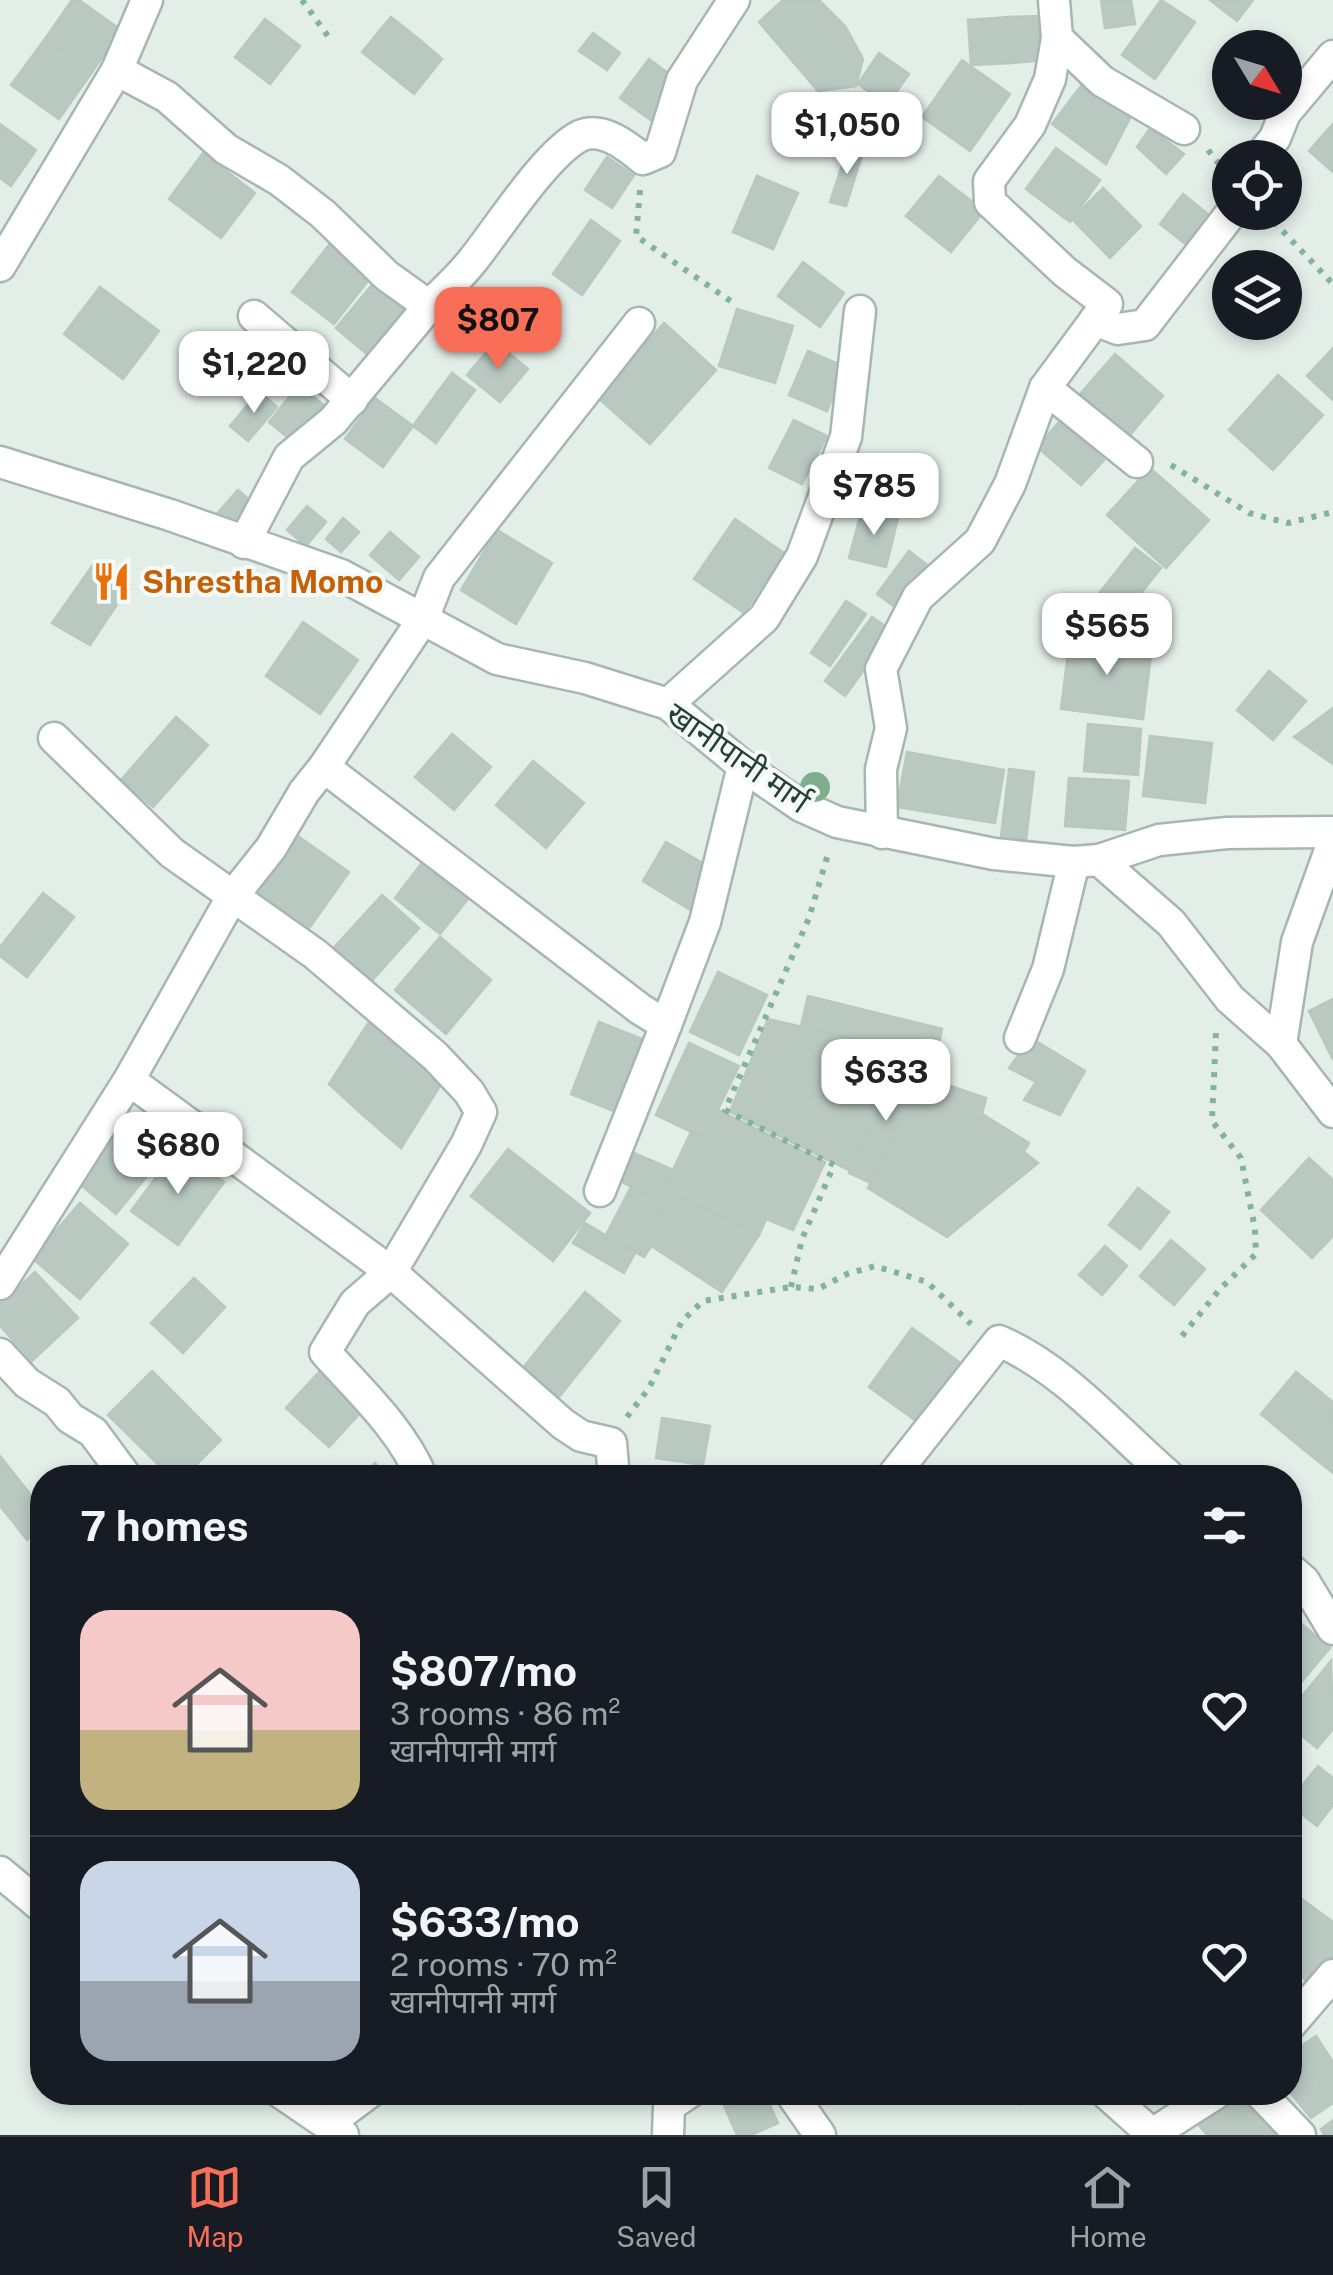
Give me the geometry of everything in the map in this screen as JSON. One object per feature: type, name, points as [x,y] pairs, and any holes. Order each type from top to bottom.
[{"type":"street","points":[[0,266],[117,70],[148,0]]},
{"type":"street","points":[[882,833],[881,769],[891,728],[881,669],[918,597],[980,541],[1010,484],[1045,388],[1107,304],[1065,272],[990,202],[989,181],[1009,158],[1042,102],[1056,38],[1054,0]]},
{"type":"street","points":[[244,542],[288,457],[333,421],[352,400],[559,153],[582,135],[602,134],[643,159],[660,152],[682,80],[729,2]]},
{"type":"street","points":[[1056,38],[1102,80],[1184,130]]},
{"type":"street","points":[[1273,140],[1285,113],[1330,65]]},
{"type":"street","points":[[117,70],[166,97],[226,149],[279,180],[323,214],[387,276],[430,306]]},
{"type":"street","points":[[1096,320],[1118,329],[1144,325],[1230,230]]},
{"type":"street","points":[[668,704],[764,618],[802,556],[846,438],[860,310]]},
{"type":"street","points":[[254,316],[352,400]]},
{"type":"street","points":[[0,1284],[129,1080],[232,897],[271,848],[304,792],[423,619],[439,578],[639,323]]},
{"type":"street","points":[[1045,388],[1138,462]]},
{"type":"street","name":"खानीपानी मार्ग","points":[[0,462],[170,515],[341,575],[497,659],[585,678],[668,704],[743,766],[801,806],[837,822],[994,854],[1087,861],[1159,840],[1226,833],[1333,832]]},
{"type":"street","points":[[54,738],[172,853],[315,954],[435,1056],[468,1092],[480,1112],[466,1145],[392,1272],[355,1303],[325,1352],[385,1418],[417,1465]]},
{"type":"street","points":[[600,1191],[705,922],[743,766]]},
{"type":"street","points":[[324,767],[666,1025]]},
{"type":"street","points":[[1281,1044],[1297,942],[1333,842]]},
{"type":"street","points":[[1020,1038],[1087,861],[1170,923],[1230,999],[1281,1044],[1333,1112]]},
{"type":"street","points":[[129,1080],[392,1272],[563,1424],[581,1436],[611,1443],[613,1465]]},
{"type":"street","points":[[901,1465],[999,1341],[1018,1349],[1060,1378],[1157,1465]]},
{"type":"street","points":[[0,1354],[28,1383],[93,1432],[118,1465]]},
{"type":"street","points":[[1302,1579],[1333,1629]]},
{"type":"street","points":[[0,1872],[30,1897]]},
{"type":"street","points":[[1302,2012],[1333,1976]]},
{"type":"street","points":[[299,2105],[335,2130],[358,2105]]},
{"type":"street","points":[[668,2135],[671,2105]]},
{"type":"street","points":[[799,2105],[820,2135]]},
{"type":"street","points":[[1120,2105],[1153,2134],[1198,2105]]},
{"type":"street","points":[[1272,2105],[1300,2135]]},
{"type":"path","points":[[302,0],[330,39]]},
{"type":"path","points":[[1184,130],[1212,155]]},
{"type":"path","points":[[643,159],[636,236],[732,302]]},
{"type":"path","points":[[1282,230],[1333,284]]},
{"type":"path","points":[[1138,462],[1161,458],[1248,513],[1288,523],[1333,512]]},
{"type":"path","points":[[791,1287],[802,1239],[834,1164],[724,1110],[808,918],[837,822]]},
{"type":"path","points":[[1182,1336],[1220,1289],[1256,1254],[1241,1158],[1212,1121],[1216,1032],[1230,999]]},
{"type":"path","points":[[611,1443],[650,1388],[682,1322],[703,1301],[791,1287],[818,1288],[875,1266],[927,1282],[962,1319],[999,1341]]},
{"type":"building","points":[[72,0],[79,0],[121,30],[92,72],[45,39]]},
{"type":"building","points":[[783,0],[819,0],[845,26],[863,59],[856,86],[818,91],[759,22]]},
{"type":"building","points":[[1101,0],[1131,0],[1135,24],[1105,28]]},
{"type":"building","points":[[1161,0],[1195,22],[1155,79],[1122,55]]},
{"type":"building","points":[[1210,0],[1253,0],[1237,21]]},
{"type":"building","points":[[1043,16],[1046,60],[1011,63],[1009,17]]},
{"type":"building","points":[[391,17],[421,41],[392,76],[362,52]]},
{"type":"building","points":[[1009,17],[1011,63],[971,65],[968,20]]},
{"type":"building","points":[[265,19],[300,46],[270,84],[235,57]]},
{"type":"building","points":[[593,33],[620,53],[607,70],[579,51]]},
{"type":"building","points":[[45,39],[92,72],[59,119],[11,85]]},
{"type":"building","points":[[421,41],[442,59],[414,94],[392,76]]},
{"type":"building","points":[[879,53],[909,74],[887,105],[858,84]]},
{"type":"building","points":[[649,59],[680,82],[652,121],[620,98]]},
{"type":"building","points":[[962,60],[1010,94],[970,151],[922,117]]},
{"type":"building","points":[[1084,82],[1130,118],[1106,164],[1052,124]]},
{"type":"building","points":[[0,124],[36,150],[11,186],[0,178]]},
{"type":"building","points":[[1333,124],[1333,172],[1309,151]]},
{"type":"building","points":[[1150,128],[1184,154],[1166,174],[1137,147]]},
{"type":"building","points":[[848,147],[863,152],[846,206],[830,202]]},
{"type":"building","points":[[1056,148],[1100,180],[1070,222],[1026,189]]},
{"type":"building","points":[[203,153],[255,193],[221,238],[169,199]]},
{"type":"building","points":[[607,157],[634,175],[612,208],[585,190]]},
{"type":"building","points":[[757,176],[798,193],[773,249],[733,232]]},
{"type":"building","points":[[939,176],[984,211],[951,252],[906,216]]},
{"type":"building","points":[[1103,188],[1141,226],[1110,258],[1072,219]]},
{"type":"building","points":[[1183,194],[1212,218],[1212,230],[1215,230],[1197,253],[1160,224]]},
{"type":"building","points":[[591,220],[620,241],[582,295],[553,274]]},
{"type":"building","points":[[329,245],[371,277],[334,324],[292,292]]},
{"type":"building","points":[[803,262],[844,293],[820,327],[778,296]]},
{"type":"building","points":[[376,280],[415,312],[374,360],[336,328]]},
{"type":"building","points":[[100,287],[159,331],[123,379],[64,334]]},
{"type":"building","points":[[737,309],[793,326],[775,383],[719,366]]},
{"type":"building","points":[[664,323],[716,370],[650,444],[598,398]]},
{"type":"building","points":[[495,342],[528,369],[500,402],[467,375]]},
{"type":"building","points":[[1333,348],[1333,400],[1307,376]]},
{"type":"building","points":[[808,351],[845,367],[827,411],[789,395]]},
{"type":"building","points":[[1115,354],[1163,396],[1129,436],[1080,394]]},
{"type":"building","points":[[452,373],[475,390],[460,410],[437,393]]},
{"type":"building","points":[[1278,375],[1323,415],[1273,470],[1229,430]]},
{"type":"building","points":[[299,385],[327,408],[297,445],[269,422]]},
{"type":"building","points":[[259,391],[277,407],[248,441],[230,426]]},
{"type":"building","points":[[437,393],[460,410],[436,443],[413,426]]},
{"type":"building","points":[[375,398],[413,426],[383,467],[345,439]]},
{"type":"building","points":[[794,420],[827,436],[802,484],[769,468]]},
{"type":"building","points":[[1060,421],[1104,460],[1081,485],[1037,447]]},
{"type":"building","points":[[1150,468],[1209,520],[1166,568],[1107,515]]},
{"type":"building","points":[[238,490],[260,509],[238,536],[215,516]]},
{"type":"building","points":[[307,506],[326,522],[306,546],[287,530]]},
{"type":"building","points":[[862,509],[898,518],[886,567],[849,558]]},
{"type":"building","points":[[343,518],[359,532],[341,552],[326,539]]},
{"type":"building","points":[[735,519],[784,553],[744,613],[694,579]]},
{"type":"building","points":[[497,530],[552,563],[516,624],[461,590]]},
{"type":"building","points":[[390,532],[419,557],[399,580],[370,555]]},
{"type":"building","points":[[1135,548],[1161,568],[1106,637],[1081,616]]},
{"type":"building","points":[[909,551],[930,567],[899,610],[877,594]]},
{"type":"building","points":[[93,565],[130,585],[90,645],[52,623]]},
{"type":"building","points":[[846,601],[866,614],[830,666],[811,653]]},
{"type":"building","points":[[872,617],[892,631],[845,696],[825,681]]},
{"type":"building","points":[[303,622],[358,660],[320,714],[266,676]]},
{"type":"building","points":[[1070,638],[1152,647],[1143,719],[1061,709]]},
{"type":"building","points":[[1269,671],[1306,701],[1273,740],[1237,710]]},
{"type":"building","points":[[1333,708],[1333,764],[1294,737]]},
{"type":"building","points":[[176,717],[208,745],[153,807],[121,780]]},
{"type":"building","points":[[1088,724],[1141,729],[1138,775],[1084,771]]},
{"type":"building","points":[[452,734],[491,767],[454,810],[415,777]]},
{"type":"building","points":[[1150,736],[1212,743],[1205,803],[1143,796]]},
{"type":"building","points":[[907,752],[1004,770],[995,823],[897,807]]},
{"type":"building","points":[[533,761],[584,803],[546,848],[496,805]]},
{"type":"building","points":[[1009,769],[1034,772],[1026,840],[1001,837]]},
{"type":"building","points":[[1069,778],[1129,781],[1125,830],[1065,826]]},
{"type":"building","points":[[295,834],[349,872],[305,934],[251,895]]},
{"type":"building","points":[[666,842],[713,869],[689,909],[643,881]]},
{"type":"building","points":[[425,859],[471,895],[440,934],[395,898]]},
{"type":"building","points":[[43,893],[74,917],[27,977],[0,956],[0,947]]},
{"type":"building","points":[[382,895],[419,928],[368,985],[331,951]]},
{"type":"building","points":[[440,937],[491,980],[446,1034],[395,990]]},
{"type":"building","points":[[718,972],[767,995],[739,1055],[690,1032]]},
{"type":"building","points":[[808,996],[942,1029],[930,1080],[889,1066],[896,1049],[801,1026]]},
{"type":"building","points":[[1333,999],[1333,1060],[1309,1011]]},
{"type":"building","points":[[374,1014],[409,1046],[364,1116],[329,1084]]},
{"type":"building","points":[[768,1019],[896,1049],[889,1066],[896,1069],[851,1171],[730,1112]]},
{"type":"building","points":[[599,1022],[647,1041],[619,1113],[571,1094]]},
{"type":"building","points":[[1031,1038],[1085,1071],[1060,1115],[1024,1100],[1036,1082],[1009,1068]]},
{"type":"building","points":[[689,1043],[739,1066],[704,1138],[656,1115]]},
{"type":"building","points":[[409,1046],[445,1078],[401,1148],[364,1116]]},
{"type":"building","points":[[896,1069],[924,1077],[871,1183],[849,1173]]},
{"type":"building","points":[[924,1077],[986,1098],[982,1114],[1029,1143],[1024,1152],[1038,1163],[947,1237],[868,1188]]},
{"type":"building","points":[[718,1110],[825,1162],[793,1230],[766,1219],[759,1235],[664,1189],[691,1132],[704,1138]]},
{"type":"building","points":[[127,1115],[169,1149],[116,1214],[75,1180]]},
{"type":"building","points":[[178,1148],[224,1182],[178,1245],[131,1211]]},
{"type":"building","points":[[508,1149],[590,1213],[553,1261],[471,1196]]},
{"type":"building","points":[[634,1153],[673,1170],[664,1189],[670,1192],[664,1204],[622,1182]]},
{"type":"building","points":[[1309,1158],[1333,1180],[1333,1236],[1312,1258],[1261,1210]]},
{"type":"building","points":[[631,1187],[664,1204],[644,1241],[652,1245],[644,1257],[606,1235]]},
{"type":"building","points":[[1138,1188],[1169,1212],[1140,1249],[1109,1225]]},
{"type":"building","points":[[670,1192],[759,1235],[722,1292],[644,1241]]},
{"type":"building","points":[[80,1203],[128,1244],[80,1299],[32,1258]]},
{"type":"building","points":[[585,1223],[635,1253],[624,1273],[573,1243]]},
{"type":"building","points":[[1171,1240],[1205,1269],[1174,1305],[1140,1276]]},
{"type":"building","points":[[1105,1246],[1127,1266],[1102,1295],[1079,1275]]},
{"type":"building","points":[[35,1272],[78,1318],[32,1361],[0,1326],[0,1304]]},
{"type":"building","points":[[194,1278],[225,1307],[183,1353],[151,1323]]},
{"type":"building","points":[[585,1292],[620,1321],[583,1367],[547,1338]]},
{"type":"building","points":[[912,1328],[962,1364],[919,1423],[869,1387]]},
{"type":"building","points":[[547,1338],[583,1367],[559,1397],[523,1368]]},
{"type":"building","points":[[152,1371],[221,1440],[196,1465],[159,1465],[108,1415]]},
{"type":"building","points":[[319,1372],[361,1412],[329,1447],[286,1408]]},
{"type":"building","points":[[1296,1372],[1333,1402],[1333,1412],[1303,1449],[1261,1414]]},
{"type":"building","points":[[1333,1412],[1333,1473],[1303,1449]]},
{"type":"building","points":[[662,1418],[710,1426],[703,1465],[656,1458]]},
{"type":"building","points":[[0,1456],[30,1494],[30,1502],[10,1518],[0,1506]]},
{"type":"building","points":[[30,1502],[30,1537],[27,1540],[10,1518]]},
{"type":"building","points":[[1302,1624],[1330,1648],[1302,1681]]},
{"type":"building","points":[[1331,1661],[1333,1729],[1317,1748],[1302,1736],[1302,1696]]},
{"type":"building","points":[[1318,1766],[1333,1778],[1333,1805],[1317,1826],[1302,1814],[1302,1786]]},
{"type":"building","points":[[1302,1899],[1333,1922],[1333,1957],[1309,1983],[1302,1977]]},
{"type":"building","points":[[1316,2036],[1333,2062],[1333,2103],[1311,2118],[1300,2105],[1302,2046]]},
{"type":"building","points":[[724,2105],[770,2105],[778,2123],[751,2135],[737,2135]]},
{"type":"building","points":[[1217,2105],[1251,2105],[1277,2135],[1207,2135],[1197,2123]]},
{"type":"building","points":[[1333,2120],[1333,2135],[1324,2135],[1321,2129]]},
{"type":"place","name":"Shrestha Momo","points":[[112,582]]}]
